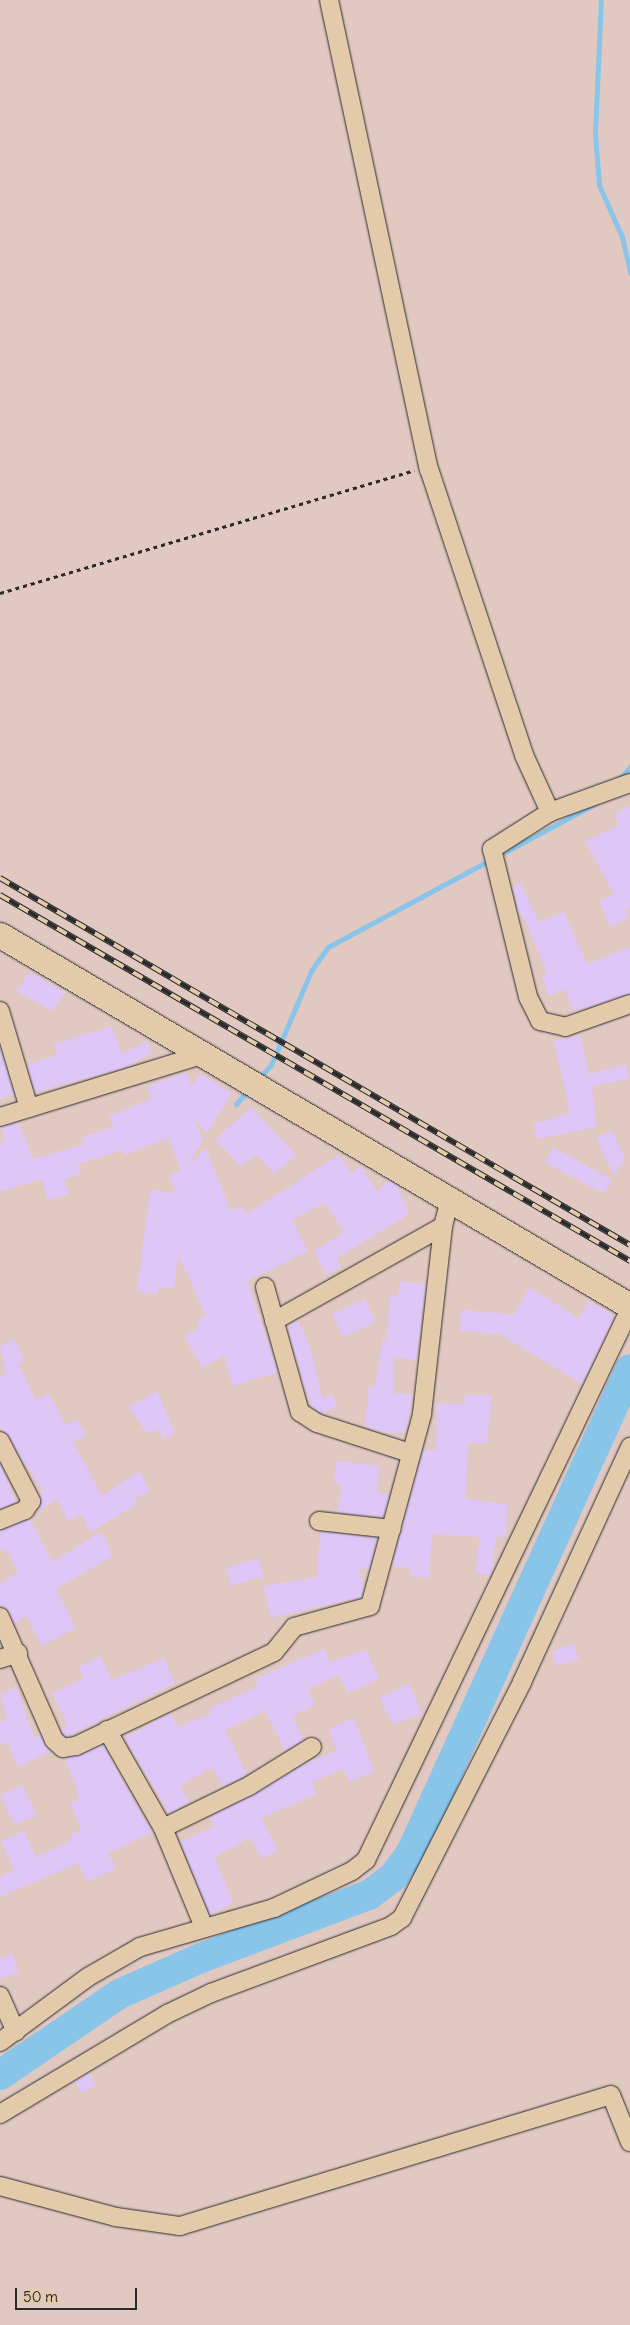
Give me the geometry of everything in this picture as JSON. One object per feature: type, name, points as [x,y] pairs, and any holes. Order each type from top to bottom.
[{"type":"main road","points":[[0,935],[202,1055],[256,1083],[450,1196],[630,1307]]},
{"type":"street","points":[[329,0],[428,468],[524,755],[550,812]]},
{"type":"street","points":[[630,783],[550,812],[494,846],[493,859],[528,997],[540,1021],[565,1027],[630,1004]]},
{"type":"street","points":[[0,1011],[29,1108]]},
{"type":"street","points":[[0,1117],[202,1055]]},
{"type":"street","points":[[0,1617],[18,1653],[54,1740],[63,1748],[107,1730],[274,1652],[294,1627],[364,1611],[374,1599],[410,1453],[422,1414],[443,1226],[450,1196]]},
{"type":"street","points":[[274,1321],[443,1226]]},
{"type":"street","points":[[265,1287],[303,1415],[410,1453]]},
{"type":"street","points":[[0,2042],[114,1961],[168,1936],[295,1899],[352,1871],[370,1854],[630,1307]]},
{"type":"street","points":[[0,1441],[31,1501],[25,1510],[0,1520]]},
{"type":"street","points":[[0,2114],[167,2014],[211,1993],[392,1926],[402,1918],[522,1682],[630,1447]]},
{"type":"street","points":[[319,1522],[392,1529]]},
{"type":"street","points":[[0,1658],[18,1653]]},
{"type":"street","points":[[107,1730],[164,1828],[204,1927]]},
{"type":"street","points":[[164,1828],[249,1786],[312,1747]]},
{"type":"street","points":[[0,1996],[16,2032]]},
{"type":"street","points":[[0,2186],[116,2217],[187,2225],[611,2095],[630,2142]]},
{"type":"path","points":[[0,593],[428,468]]},
{"type":"building","points":[[630,806],[630,907],[625,909],[629,918],[610,927],[599,901],[614,894],[585,841],[619,825],[614,814]]},
{"type":"building","points":[[520,882],[539,922],[564,912],[587,964],[630,947],[630,994],[574,1011],[565,989],[549,996],[541,975],[547,973],[522,913],[519,915],[512,886]]},
{"type":"building","points":[[29,972],[65,992],[53,1011],[17,992]]},
{"type":"building","points":[[112,1026],[121,1054],[146,1041],[152,1052],[125,1068],[35,1092],[27,1065],[57,1055],[54,1044]]},
{"type":"building","points":[[580,1035],[589,1074],[626,1064],[629,1079],[592,1086],[597,1127],[537,1139],[533,1124],[570,1113],[554,1041]]},
{"type":"building","points":[[0,1048],[14,1094],[0,1099]]},
{"type":"building","points":[[186,1072],[192,1086],[200,1074],[232,1093],[207,1133],[194,1119],[203,1140],[188,1165],[206,1148],[231,1211],[241,1206],[246,1214],[339,1155],[351,1173],[361,1166],[377,1191],[389,1181],[397,1185],[409,1214],[337,1258],[341,1267],[326,1275],[314,1251],[344,1232],[325,1203],[292,1220],[308,1251],[247,1281],[278,1372],[233,1386],[224,1356],[202,1368],[184,1335],[200,1327],[197,1320],[206,1316],[178,1254],[174,1289],[158,1287],[157,1294],[137,1292],[150,1190],[177,1193],[169,1175],[181,1170],[168,1138],[125,1155],[123,1150],[78,1164],[81,1174],[64,1179],[69,1194],[48,1200],[42,1179],[0,1191],[0,1143],[5,1141],[1,1127],[18,1122],[33,1159],[84,1144],[82,1137],[114,1127],[109,1116],[152,1098],[147,1087]]},
{"type":"building","points":[[251,1107],[296,1155],[274,1174],[257,1155],[241,1166],[215,1140]]},
{"type":"building","points":[[612,1131],[625,1158],[614,1176],[596,1138]]},
{"type":"building","points":[[553,1147],[612,1180],[604,1193],[545,1163]]},
{"type":"building","points":[[400,1281],[426,1284],[416,1360],[393,1357],[393,1393],[413,1394],[406,1432],[383,1433],[365,1427],[369,1386],[375,1387],[383,1337],[386,1343],[390,1295],[398,1296]]},
{"type":"building","points":[[529,1287],[579,1318],[589,1301],[615,1316],[582,1384],[499,1334],[459,1331],[461,1310],[515,1314]]},
{"type":"building","points":[[365,1299],[376,1322],[343,1337],[332,1314]]},
{"type":"building","points":[[298,1320],[311,1349],[322,1398],[333,1395],[337,1407],[325,1411],[326,1415],[312,1407],[304,1385],[287,1326]]},
{"type":"building","points":[[15,1339],[24,1361],[18,1364],[36,1400],[49,1393],[65,1425],[77,1419],[86,1435],[73,1442],[102,1496],[139,1471],[150,1491],[134,1499],[137,1504],[90,1532],[81,1514],[68,1521],[57,1500],[37,1511],[42,1502],[39,1493],[43,1490],[0,1427],[0,1376],[6,1373],[0,1346]]},
{"type":"building","points":[[157,1391],[175,1433],[163,1439],[158,1429],[148,1434],[128,1407]]},
{"type":"building","points":[[465,1395],[492,1395],[487,1443],[468,1443],[466,1499],[507,1504],[506,1537],[496,1537],[491,1575],[475,1573],[480,1537],[432,1534],[429,1578],[409,1576],[410,1568],[392,1566],[423,1450],[436,1450],[437,1403],[464,1404]]},
{"type":"building","points":[[336,1461],[380,1466],[377,1492],[389,1494],[383,1517],[337,1512],[342,1484],[334,1483]]},
{"type":"building","points":[[0,1464],[16,1502],[0,1509]]},
{"type":"building","points":[[30,1519],[52,1562],[101,1532],[113,1556],[56,1589],[76,1628],[42,1646],[26,1616],[14,1623],[7,1609],[0,1607],[0,1584],[18,1572],[5,1548],[0,1551],[0,1530]]},
{"type":"building","points":[[320,1532],[377,1538],[369,1569],[359,1568],[364,1588],[361,1597],[271,1618],[263,1586],[317,1577]]},
{"type":"building","points":[[258,1558],[264,1576],[231,1586],[226,1568]]},
{"type":"building","points":[[574,1644],[579,1659],[557,1666],[552,1651]]},
{"type":"building","points":[[324,1649],[330,1662],[366,1650],[379,1679],[347,1693],[339,1675],[308,1689],[315,1705],[293,1716],[303,1740],[285,1751],[265,1711],[225,1730],[246,1773],[259,1767],[223,1787],[213,1767],[184,1783],[181,1788],[189,1802],[169,1813],[124,1738],[170,1713],[179,1727],[211,1713],[209,1709],[258,1686],[255,1679]]},
{"type":"building","points":[[100,1656],[112,1680],[164,1658],[175,1683],[66,1737],[61,1729],[68,1726],[52,1693],[84,1678],[78,1667]]},
{"type":"building","points":[[409,1684],[422,1713],[392,1725],[380,1697]]},
{"type":"building","points":[[16,1687],[34,1738],[40,1735],[50,1751],[18,1767],[7,1742],[0,1745],[0,1723],[7,1719],[0,1694]]},
{"type":"building","points":[[354,1718],[374,1771],[350,1782],[343,1769],[312,1782],[317,1794],[261,1818],[278,1850],[262,1859],[250,1838],[215,1857],[233,1903],[210,1915],[180,1842],[215,1826],[210,1817],[312,1760],[337,1751],[328,1729]]},
{"type":"building","points":[[103,1745],[152,1833],[108,1853],[116,1869],[87,1882],[78,1863],[0,1897],[0,1877],[14,1870],[1,1841],[24,1831],[36,1857],[72,1840],[70,1835],[81,1830],[70,1803],[80,1799],[65,1758]]},
{"type":"building","points":[[22,1785],[37,1815],[14,1825],[0,1795]]},
{"type":"building","points":[[12,1953],[19,1972],[0,1979],[0,1958]]},
{"type":"building","points":[[89,2073],[96,2085],[82,2093],[75,2081]]},
{"type":"waterway","points":[[601,0],[595,134],[599,185],[622,237],[630,273]]},
{"type":"waterway","points":[[617,782],[630,767]]},
{"type":"waterway","points":[[258,1079],[271,1065],[311,971],[328,947],[597,803]]},
{"type":"waterway","points":[[236,1104],[249,1089]]},
{"type":"waterway","points":[[0,2075],[119,1994],[201,1958],[369,1895],[394,1876],[411,1853],[630,1369]]},
{"type":"railway","points":[[0,878],[630,1245]]},
{"type":"railway","points":[[0,895],[630,1261]]}]
